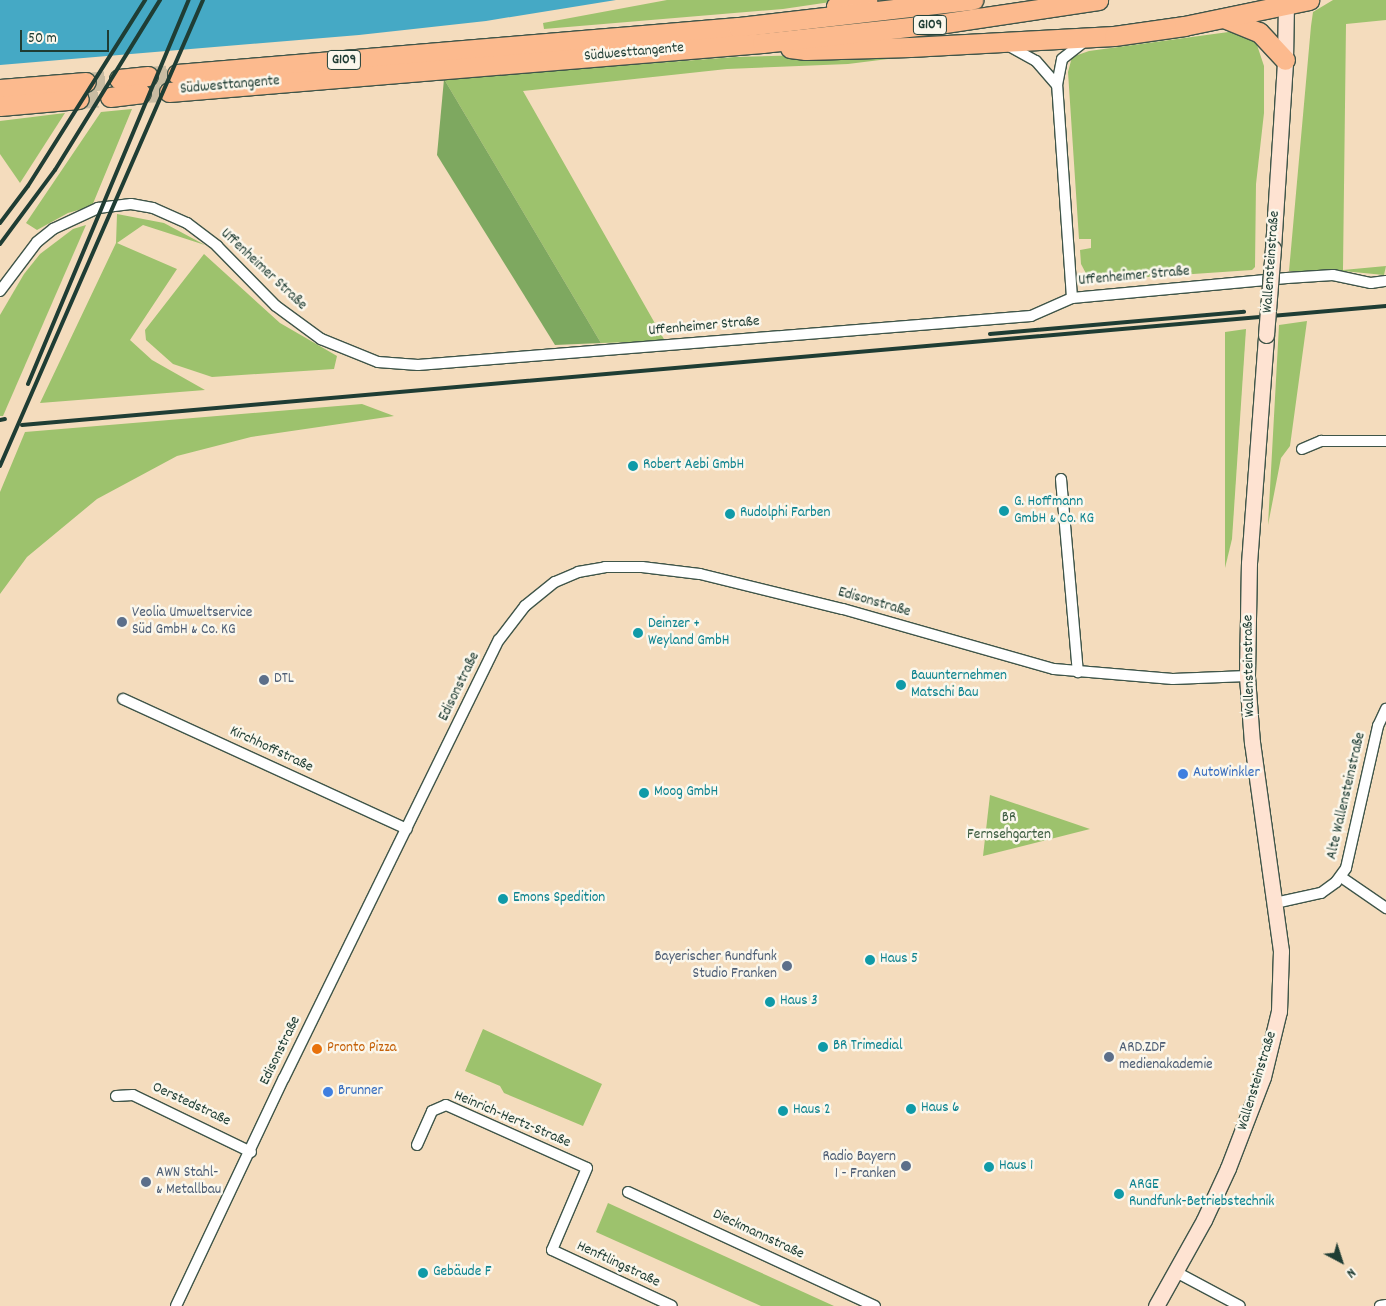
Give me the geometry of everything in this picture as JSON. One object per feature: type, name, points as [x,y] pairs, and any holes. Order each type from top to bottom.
[{"type":"highway","points":[[738,27],[867,0]]},
{"type":"highway","name":"Südwesttangente","points":[[178,74],[738,27],[973,0]]},
{"type":"highway","name":"Südwesttangente","points":[[168,92],[762,43],[938,24],[1098,0]]},
{"type":"highway","points":[[762,43],[806,50],[1089,38],[1225,18],[1285,3],[1309,0]]},
{"type":"highway","points":[[1225,18],[1251,27],[1285,60]]},
{"type":"highway","points":[[110,97],[144,85],[119,79]]},
{"type":"highway","points":[[0,89],[86,82]]},
{"type":"highway","points":[[0,106],[79,99]]},
{"type":"street","name":"Wallensteinstraße","points":[[1156,1306],[1176,1272],[1228,1168],[1268,1059],[1281,990],[1275,903],[1252,743],[1247,676],[1249,563],[1273,248],[1285,60],[1285,3]]},
{"type":"street","points":[[1072,298],[1056,85],[1062,59],[1089,38]]},
{"type":"street","points":[[1005,43],[1036,61],[1056,85]]},
{"type":"street","name":"Uffenheimer Straße","points":[[0,291],[37,242],[73,217],[115,204],[153,208],[187,223],[217,246],[276,306],[321,339],[378,362],[418,365],[1031,316],[1072,298],[1333,275],[1371,283],[1386,281]]},
{"type":"street","points":[[1302,449],[1321,441],[1386,440]]},
{"type":"street","points":[[1061,479],[1078,672]]},
{"type":"street","name":"Edisonstraße","points":[[176,1306],[251,1152],[284,1078],[512,620],[537,594],[555,582],[592,568],[642,567],[717,576],[1006,657],[1078,672],[1173,679],[1247,676]]},
{"type":"street","name":"Kirchhoffstraße","points":[[123,699],[407,829]]},
{"type":"street","name":"Alte Wallensteinstraße","points":[[1275,903],[1321,893],[1341,877],[1349,860],[1378,726],[1386,709]]},
{"type":"street","points":[[1341,877],[1386,908]]},
{"type":"street","name":"Oerstedstraße","points":[[116,1096],[133,1095],[251,1152]]},
{"type":"street","name":"Heinrich-Hertz-Straße","points":[[417,1145],[432,1111],[446,1105],[587,1168],[552,1250]]},
{"type":"street","name":"Dieckmannstraße","points":[[628,1192],[875,1306]]},
{"type":"street","name":"Henftlingstraße","points":[[552,1250],[672,1306]]},
{"type":"street","points":[[1176,1272],[1240,1306]]},
{"type":"street","points":[[1380,1306],[1386,1305]]},
{"type":"green space","points":[[667,0],[844,0],[783,9],[544,29],[543,23]]},
{"type":"green space","points":[[1333,0],[1386,0],[1386,20],[1346,24],[1343,270],[1386,266],[1384,275],[1343,271],[1289,271],[1313,12]]},
{"type":"green space","points":[[1236,31],[1249,36],[1257,45],[1264,66],[1264,113],[1256,184],[1255,267],[1252,270],[1090,281],[1081,264],[1080,250],[1091,248],[1091,239],[1079,239],[1068,72],[1072,57],[1089,51]]},
{"type":"green space","points":[[952,51],[848,64],[727,69],[523,91],[665,341],[601,343],[444,79],[735,57]]},
{"type":"green space","points":[[444,79],[601,343],[555,345],[437,155]]},
{"type":"green space","points":[[132,109],[92,206],[68,213],[37,230],[26,223],[101,112]]},
{"type":"green space","points":[[65,113],[20,183],[0,154],[0,121]]},
{"type":"green space","points":[[117,214],[164,223],[205,245],[143,225],[117,243],[177,269],[130,340],[152,360],[205,390],[40,403],[116,243]]},
{"type":"green space","points":[[86,225],[3,416],[0,416],[0,315],[24,274],[40,254],[73,229]]},
{"type":"green space","points":[[204,254],[280,323],[337,356],[334,369],[212,377],[173,364],[146,340],[145,330]]},
{"type":"green space","points":[[1307,321],[1290,446],[1281,458],[1268,525],[1279,325]]},
{"type":"green space","points":[[1246,329],[1232,539],[1225,568],[1225,332]]},
{"type":"green space","points":[[362,404],[394,416],[251,437],[177,456],[97,499],[27,557],[0,594],[0,492],[25,432]]},
{"type":"green space","name":"BR Fernsehgarten","points":[[990,795],[1090,829],[983,856]]},
{"type":"green space","points":[[483,1029],[602,1084],[583,1126],[504,1093],[500,1086],[465,1071]]},
{"type":"green space","points":[[608,1203],[834,1306],[761,1306],[596,1232]]},
{"type":"water","points":[[0,0],[616,0],[486,21],[359,35],[0,65]]},
{"type":"tunnel","points":[[148,76],[177,74]]},
{"type":"tunnel","points":[[86,82],[119,79]]},
{"type":"tunnel","points":[[141,93],[169,92]]},
{"type":"tunnel","points":[[79,99],[110,97]]},
{"type":"railway","points":[[0,223],[28,186],[145,0]]},
{"type":"railway","points":[[0,244],[55,170],[160,0]]},
{"type":"railway","points":[[28,384],[189,0]]},
{"type":"railway","points":[[0,466],[203,0]]},
{"type":"railway","points":[[22,425],[1386,306]]},
{"type":"railway","points":[[990,334],[1244,312]]},
{"type":"railway","points":[[0,420],[5,419]]},
{"type":"place","name":"Robert Aebi GmbH","points":[[633,466]]},
{"type":"place","name":"G. Hoffmann GmbH & Co. KG","points":[[1004,511]]},
{"type":"place","name":"Rudolphi Farben","points":[[730,514]]},
{"type":"place","name":"Veolia Umweltservice Süd GmbH & Co. KG","points":[[122,622]]},
{"type":"place","name":"Deinzer + Weyland GmbH","points":[[638,633]]},
{"type":"place","name":"DTL","points":[[264,680]]},
{"type":"place","name":"Bauunternehmen Matschi Bau","points":[[901,685]]},
{"type":"place","name":"AutoWinkler","points":[[1183,774]]},
{"type":"place","name":"Moog GmbH","points":[[644,793]]},
{"type":"place","name":"Emons Spedition","points":[[503,899]]},
{"type":"place","name":"Haus 5","points":[[870,960]]},
{"type":"place","name":"Bayerischer Rundfunk Studio Franken","points":[[787,966]]},
{"type":"place","name":"Haus 3","points":[[770,1002]]},
{"type":"place","name":"BR Trimedial","points":[[823,1047]]},
{"type":"place","name":"Pronto Pizza","points":[[317,1049]]},
{"type":"place","name":"ARD.ZDF medienakademie","points":[[1109,1057]]},
{"type":"place","name":"Brunner","points":[[328,1092]]},
{"type":"place","name":"Haus 6","points":[[911,1109]]},
{"type":"place","name":"Haus 2","points":[[783,1111]]},
{"type":"place","name":"Radio Bayern 1 - Franken","points":[[906,1166]]},
{"type":"place","name":"Haus 1","points":[[989,1167]]},
{"type":"place","name":"AWN Stahl- & Metallbau","points":[[146,1182]]},
{"type":"place","name":"ARGE Rundfunk-Betriebstechnik","points":[[1119,1194]]},
{"type":"place","name":"Gebäude F","points":[[423,1273]]}]
